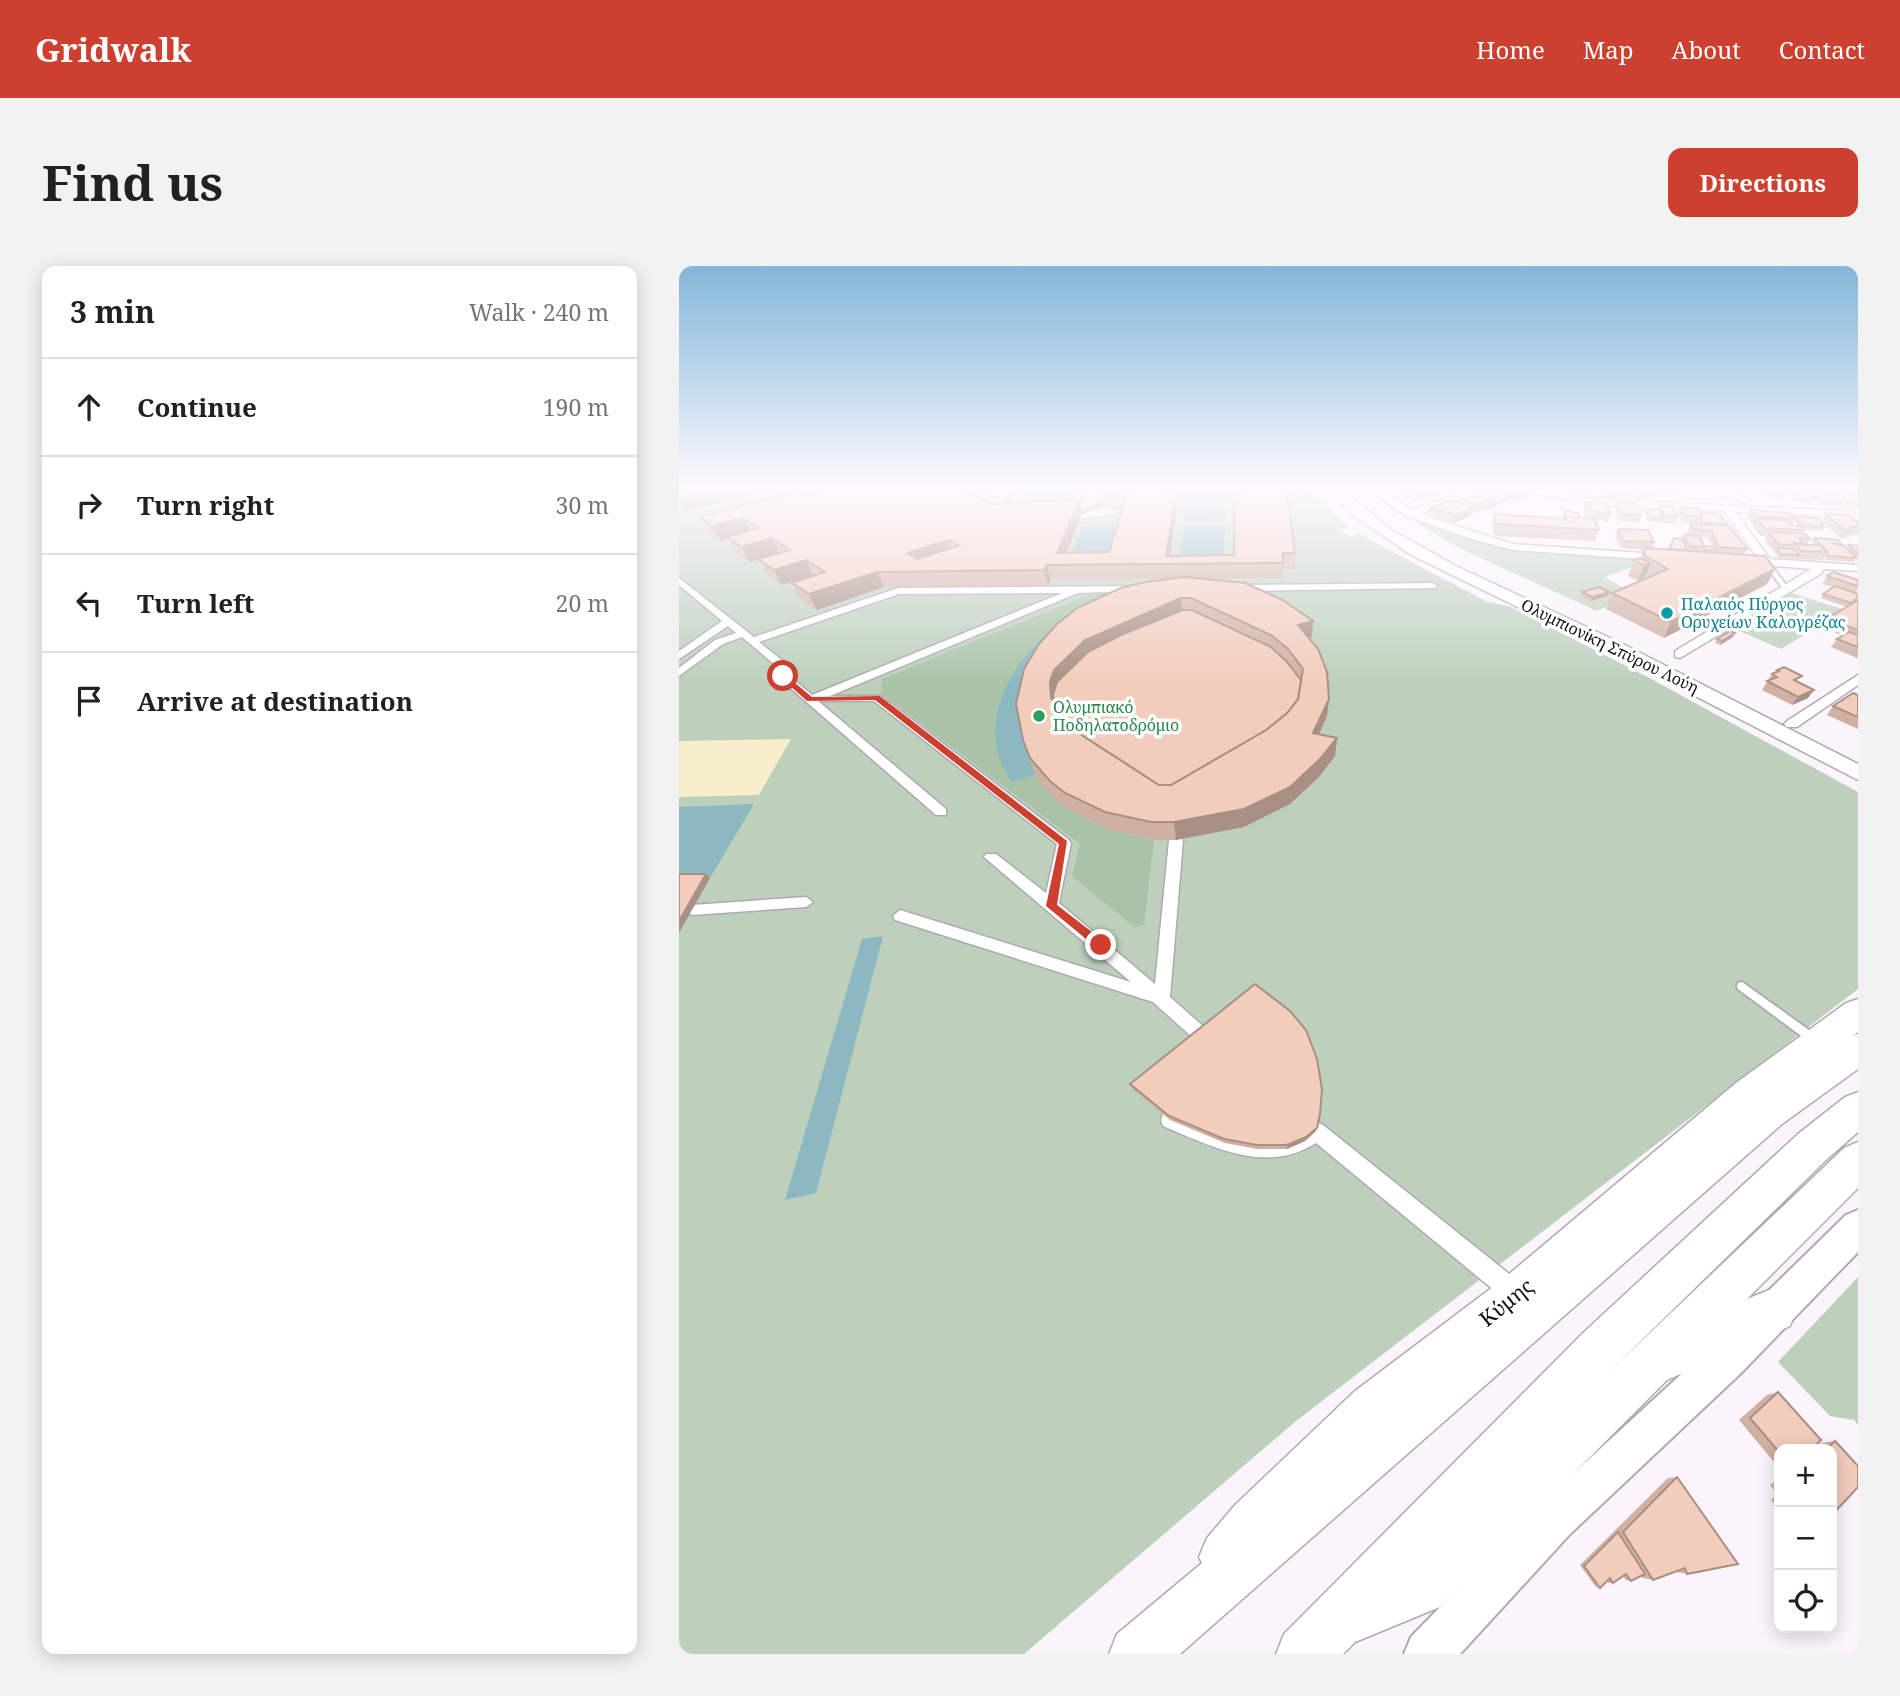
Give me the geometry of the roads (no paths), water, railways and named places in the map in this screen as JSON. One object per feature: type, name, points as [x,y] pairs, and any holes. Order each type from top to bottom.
[{"type":"main road","name":"Ολυμπιονίκη Σπύρου Λούη","points":[[1425,554],[1858,772]]},
{"type":"main road","name":"Ολυμπιονίκη Σπύρου Λούη","points":[[1442,554],[1858,757]]},
{"type":"main road","name":"Κύμης","points":[[1137,1654],[1769,1112],[1838,1046],[1858,1013]]},
{"type":"main road","name":"Κύμης","points":[[1179,1616],[1254,1523],[1372,1408],[1517,1295],[1749,1095],[1838,1046]]},
{"type":"main road","points":[[1320,1637],[1599,1349],[1812,1147],[1858,1110]]},
{"type":"main road","points":[[1320,1637],[1421,1588],[1858,1161]]},
{"type":"main road","points":[[1650,1364],[1774,1310]]},
{"type":"street","points":[[1619,554],[1685,558]]},
{"type":"street","points":[[1760,554],[1766,562]]},
{"type":"street","points":[[1726,560],[1858,568]]},
{"type":"street","points":[[1681,654],[1818,571],[1814,565]]},
{"type":"street","points":[[965,590],[972,577]]},
{"type":"street","points":[[681,585],[779,663],[782,674],[941,812]]},
{"type":"street","points":[[1219,588],[1433,586]]},
{"type":"street","points":[[752,641],[898,591],[1154,588]]},
{"type":"street","points":[[810,699],[1077,590]]},
{"type":"street","points":[[679,656],[728,621]]},
{"type":"street","points":[[679,673],[719,642],[742,634]]},
{"type":"street","points":[[1792,724],[1858,679]]},
{"type":"street","points":[[810,699],[877,698],[1064,843],[1051,906]]},
{"type":"street","points":[[1162,998],[1176,840]]},
{"type":"street","points":[[991,857],[1162,998],[1199,1033]]},
{"type":"street","points":[[692,910],[806,902]]},
{"type":"street","points":[[900,916],[1162,998]]},
{"type":"street","points":[[1170,1120],[1224,1143],[1257,1149],[1287,1149],[1305,1141],[1318,1124],[1517,1295]]},
{"type":"street","points":[[1428,1654],[1555,1519],[1727,1359],[1858,1227]]},
{"type":"lane","points":[[1766,562],[1786,589]]},
{"type":"lane","points":[[1742,986],[1838,1046]]},
{"type":"water","points":[[1071,554],[1109,554],[1107,561],[1068,561]]},
{"type":"water","points":[[1180,554],[1224,554],[1224,560],[1179,560]]},
{"type":"water","points":[[1063,620],[1023,733],[1035,775],[1011,782],[1000,759],[996,736],[997,714],[1004,692],[1028,653]]},
{"type":"water","points":[[754,804],[710,878],[679,879],[679,807]]},
{"type":"water","points":[[883,936],[816,1193],[785,1200],[862,939]]},
{"type":"place","name":"Παλαιός Πύργος Ορυχείων Καλογρέζας","points":[[1667,613]]},
{"type":"place","name":"Ολυμπιακό Ποδηλατοδρόμιο","points":[[1039,716]]}]
